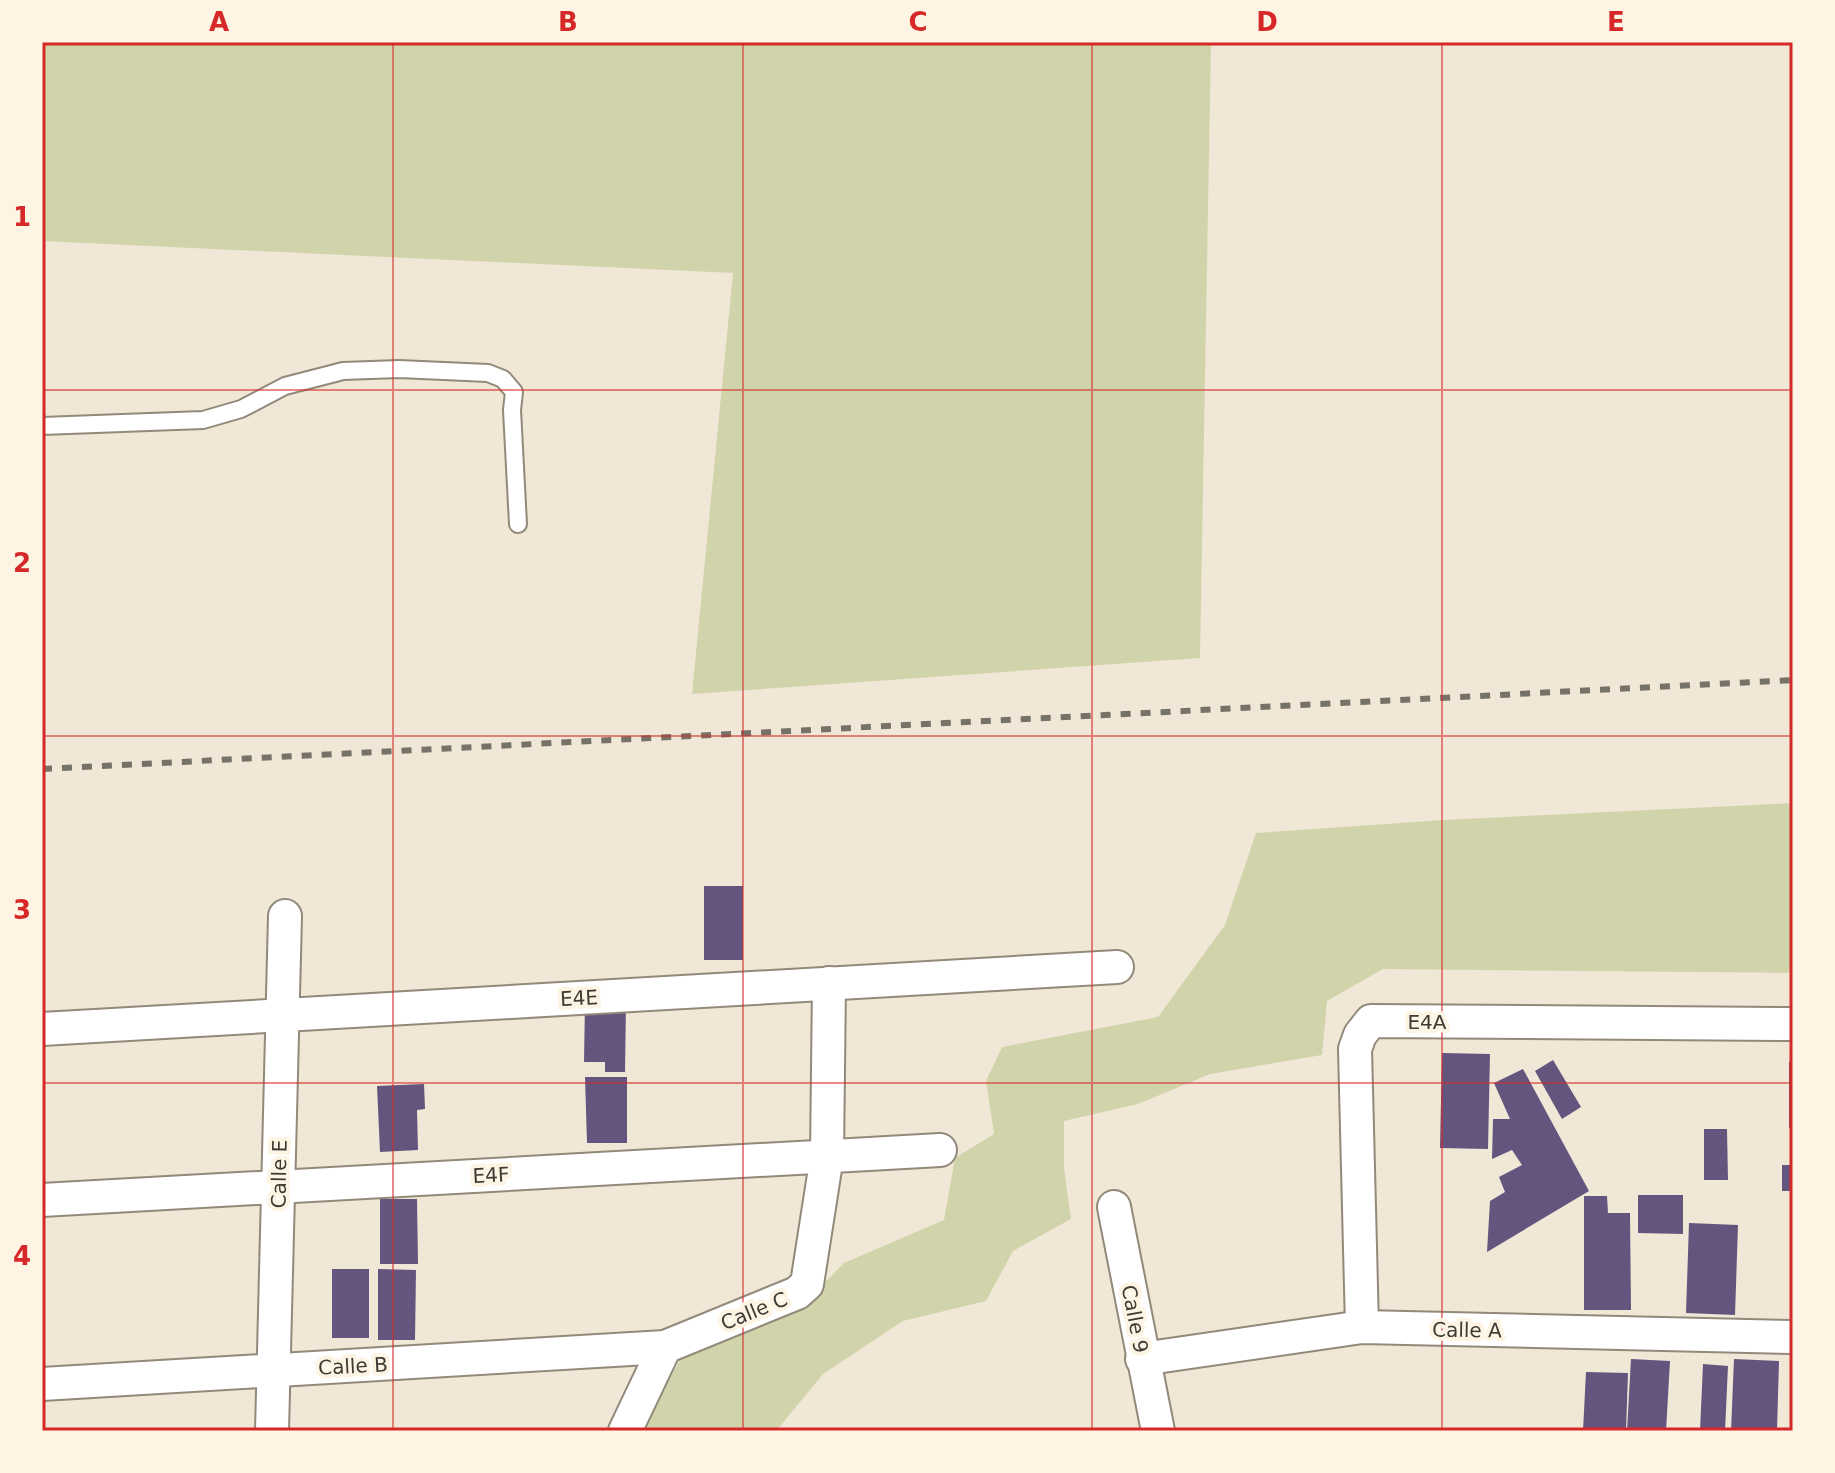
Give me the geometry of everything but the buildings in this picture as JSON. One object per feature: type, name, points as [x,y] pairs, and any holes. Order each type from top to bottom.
[{"type":"street","name":"Calle E","points":[[272,1431],[285,916]]},
{"type":"street","name":"E4E","points":[[42,1029],[1117,967]]},
{"type":"street","points":[[827,1156],[829,983]]},
{"type":"street","name":"E4A","points":[[1362,1327],[1355,1049],[1360,1035],[1371,1021],[1793,1024]]},
{"type":"street","name":"E4F","points":[[42,1200],[940,1150]]},
{"type":"street","name":"Calle C","points":[[665,1347],[797,1293],[807,1284],[827,1156]]},
{"type":"street","name":"Calle 9","points":[[1114,1207],[1158,1431]]},
{"type":"street","name":"Calle A","points":[[1142,1359],[1362,1327],[1793,1337]]},
{"type":"street","points":[[625,1431],[665,1347]]},
{"type":"street","name":"Calle B","points":[[42,1384],[665,1347]]},
{"type":"lane","points":[[42,426],[203,420],[241,409],[285,386],[343,371],[399,369],[488,373],[503,379],[514,392],[512,410],[518,524]]},
{"type":"green space","points":[[42,42],[1211,42],[1200,658],[692,694],[733,273],[42,241]]},
{"type":"green space","points":[[1793,803],[1793,973],[1383,969],[1327,1001],[1322,1055],[1210,1074],[1138,1104],[1064,1121],[1064,1168],[1071,1219],[1013,1251],[986,1301],[903,1321],[823,1374],[776,1431],[642,1431],[683,1354],[801,1307],[844,1263],[944,1220],[955,1158],[994,1134],[986,1081],[1002,1047],[1158,1017],[1225,925],[1256,833],[1444,820]]},
{"type":"railway","points":[[42,769],[1793,680]]}]
